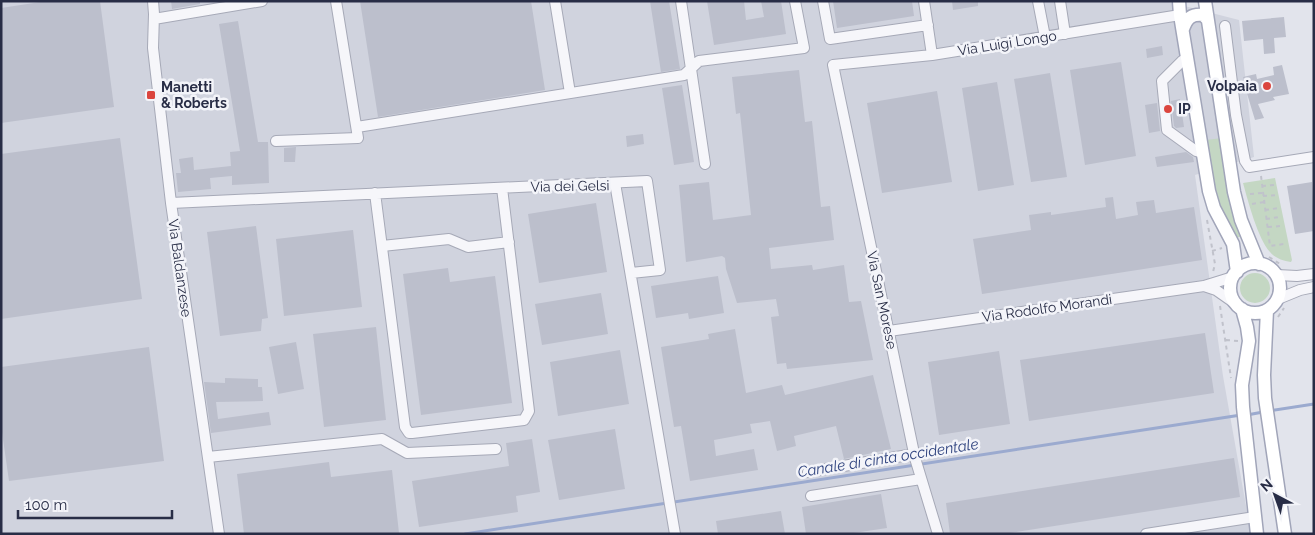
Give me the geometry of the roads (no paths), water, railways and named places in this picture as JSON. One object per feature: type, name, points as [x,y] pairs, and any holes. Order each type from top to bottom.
[{"type":"main road","points":[[1179,1],[1212,201],[1233,244],[1235,274],[1230,290],[1247,327],[1249,341],[1242,385],[1243,407],[1257,534]]},
{"type":"main road","points":[[1205,1],[1234,192],[1242,220],[1259,264]]},
{"type":"main road","points":[[1183,29],[1186,19],[1191,16],[1203,15],[1208,20]]},
{"type":"main road","points":[[1235,274],[1243,266],[1259,264],[1266,266],[1277,275],[1280,283],[1282,302],[1258,313],[1249,312],[1239,306]]},
{"type":"main road","points":[[1267,310],[1264,375],[1265,398],[1286,534]]},
{"type":"street","name":"Via Baldanzese","points":[[153,1],[153,48],[171,203],[219,534]]},
{"type":"street","points":[[154,19],[262,1]]},
{"type":"street","points":[[276,141],[358,138],[336,1]]},
{"type":"street","points":[[555,1],[570,93]]},
{"type":"street","points":[[681,1],[705,164]]},
{"type":"street","points":[[357,127],[684,75],[699,61],[804,48],[795,1]]},
{"type":"street","points":[[823,1],[830,40],[928,25]]},
{"type":"street","points":[[924,1],[932,54]]},
{"type":"street","points":[[1038,1],[1045,37]]},
{"type":"street","points":[[1062,2],[1065,34]]},
{"type":"street","name":"Via Luigi Longo","points":[[833,65],[932,54],[1180,15]]},
{"type":"street","points":[[1225,26],[1236,115],[1245,161],[1249,166],[1314,157]]},
{"type":"street","points":[[1187,58],[1162,81],[1167,130],[1196,151],[1203,153]]},
{"type":"street","name":"Via San Morese","points":[[833,65],[915,456],[938,534]]},
{"type":"street","points":[[615,183],[647,181],[660,270],[631,273]]},
{"type":"street","name":"Via dei Gelsi","points":[[171,203],[615,183],[675,534]]},
{"type":"street","points":[[375,193],[406,428],[409,433],[412,433],[524,420],[527,417],[529,411],[502,188]]},
{"type":"street","points":[[382,246],[449,239],[468,247],[508,242]]},
{"type":"street","name":"Via Rodolfo Morandi","points":[[889,331],[1204,286],[1235,274]]},
{"type":"street","points":[[1277,275],[1297,276],[1314,274]]},
{"type":"street","points":[[1204,286],[1216,290],[1239,306]]},
{"type":"street","points":[[1282,302],[1300,290],[1314,287]]},
{"type":"street","points":[[208,457],[382,439],[407,453],[496,449]]},
{"type":"street","points":[[808,472],[915,456]]},
{"type":"street","points":[[811,496],[921,478]]},
{"type":"street","points":[[1146,534],[1255,517]]},
{"type":"waterway","name":"Canale di cinta occidentale","points":[[1269,411],[1314,404]]},
{"type":"waterway","name":"Canale di cinta occidentale","points":[[1247,415],[1263,412]]},
{"type":"waterway","name":"Canale di cinta occidentale","points":[[465,534],[1241,415]]},
{"type":"place","name":"Volpaia","points":[[1267,86]]},
{"type":"place","name":"Manetti & Roberts","points":[[151,95]]},
{"type":"place","name":"IP","points":[[1168,109]]}]
